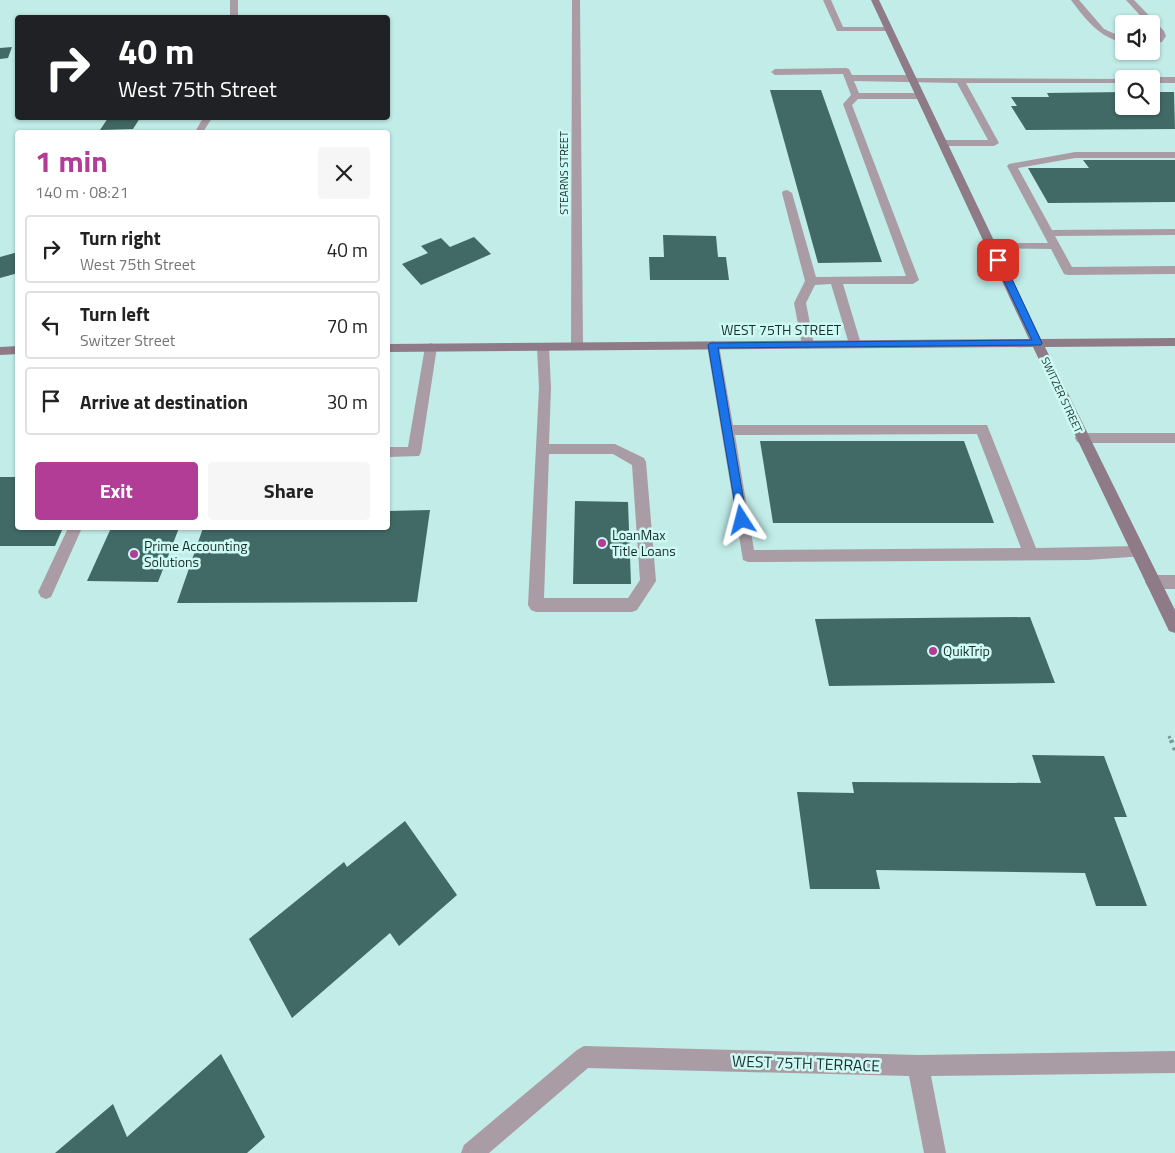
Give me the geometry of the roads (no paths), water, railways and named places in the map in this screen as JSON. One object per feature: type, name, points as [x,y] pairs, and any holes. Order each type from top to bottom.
[{"type":"street","points":[[234,0],[234,15]]},
{"type":"street","name":"STEARNS STREET","points":[[576,0],[577,346]]},
{"type":"street","points":[[827,0],[840,29],[889,29]]},
{"type":"street","name":"SWITZER STREET","points":[[875,0],[1082,438],[1175,626]]},
{"type":"street","points":[[1075,0],[1101,31],[1115,38]]},
{"type":"street","points":[[1130,0],[1144,15]]},
{"type":"street","points":[[775,72],[846,71],[856,96]]},
{"type":"street","points":[[849,78],[960,81],[1115,80]]},
{"type":"street","points":[[1160,80],[1175,80]]},
{"type":"street","points":[[943,143],[994,143],[960,81]]},
{"type":"street","points":[[811,281],[913,280],[847,104],[856,96],[920,96]]},
{"type":"street","points":[[1175,155],[1075,155],[1012,166],[1068,270],[1175,270]]},
{"type":"street","points":[[786,193],[811,281],[800,303],[808,345]]},
{"type":"street","points":[[1048,234],[1175,232]]},
{"type":"street","points":[[992,246],[1055,246]]},
{"type":"street","points":[[836,281],[855,344]]},
{"type":"street","name":"WEST 75TH STREET","points":[[390,348],[1175,342]]},
{"type":"street","points":[[713,345],[748,556],[1138,552]]},
{"type":"street","points":[[390,452],[414,452],[431,347]]},
{"type":"street","points":[[542,449],[615,449],[639,462],[648,581],[632,605],[536,605],[544,347]]},
{"type":"street","points":[[0,351],[15,350]]},
{"type":"street","points":[[727,430],[982,429],[1031,554]]},
{"type":"street","points":[[1082,438],[1174,441]]},
{"type":"street","points":[[46,592],[75,530]]},
{"type":"street","points":[[1153,582],[1175,582]]},
{"type":"street","name":"WEST 75TH TERRACE","points":[[472,1153],[584,1057],[918,1066],[1175,1062]]},
{"type":"street","points":[[918,1066],[935,1153]]},
{"type":"place","name":"LoanMax Title Loans","points":[[602,543]]},
{"type":"place","name":"Prime Accounting Solutions","points":[[134,554]]},
{"type":"place","name":"QuikTrip","points":[[933,651]]}]
